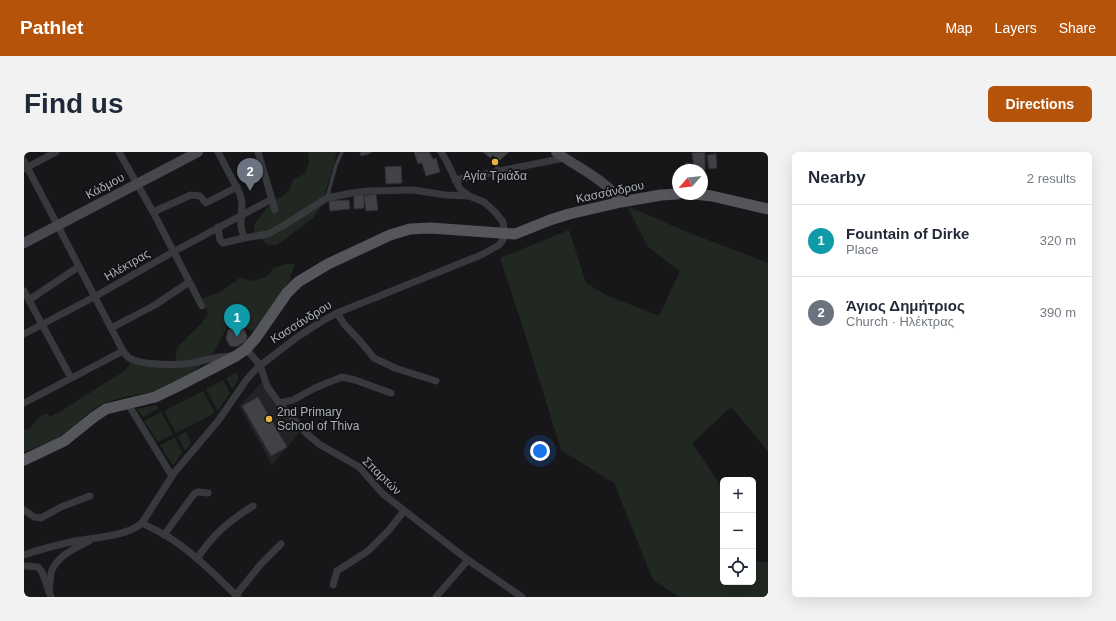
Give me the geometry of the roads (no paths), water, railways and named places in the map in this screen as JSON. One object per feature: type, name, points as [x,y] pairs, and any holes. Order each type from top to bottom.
[{"type":"main road","name":"Κάδμου","points":[[24,243],[198,152]]},
{"type":"main road","points":[[560,155],[606,185],[614,192],[621,202]]},
{"type":"main road","name":"Κασσάνδρου","points":[[505,234],[515,234],[569,214],[621,202],[672,194]]},
{"type":"main road","points":[[708,196],[768,209]]},
{"type":"main road","points":[[24,460],[64,441],[106,409],[155,397],[236,356],[246,349],[262,330],[287,293],[298,282],[328,264],[390,235],[410,229],[431,228],[505,234]]},
{"type":"street","points":[[56,152],[25,166],[123,352],[128,357],[135,360],[152,364],[186,364],[219,356],[236,356]]},
{"type":"street","points":[[119,152],[202,306]]},
{"type":"street","points":[[218,152],[237,187],[242,200],[241,215],[244,238]]},
{"type":"street","points":[[258,152],[275,210]]},
{"type":"street","points":[[440,152],[447,162],[460,189],[468,196]]},
{"type":"street","points":[[455,180],[498,171],[560,155]]},
{"type":"street","points":[[152,212],[191,195],[200,196],[206,203],[237,187]]},
{"type":"street","points":[[218,227],[222,242],[224,243],[272,232],[327,198],[352,193],[413,190],[446,195],[468,196],[484,202],[496,212],[503,222],[505,234]]},
{"type":"street","name":"Ηλέκτρας","points":[[24,334],[94,297],[218,227],[272,199]]},
{"type":"street","name":"Κασσάνδρου","points":[[142,523],[172,476],[218,421],[247,379],[260,365],[322,321],[337,313],[481,255],[499,245],[505,234]]},
{"type":"street","points":[[29,300],[78,266]]},
{"type":"street","points":[[111,328],[154,305],[189,282]]},
{"type":"street","points":[[24,292],[71,378]]},
{"type":"street","points":[[337,313],[344,324],[374,358],[394,368],[436,381]]},
{"type":"street","points":[[246,349],[260,365]]},
{"type":"street","points":[[24,403],[123,352]]},
{"type":"street","name":"Σπαρτών","points":[[260,365],[267,386],[279,403],[307,434],[319,444],[359,467],[383,494],[404,511],[468,560],[522,597]]},
{"type":"street","points":[[279,403],[293,400],[314,388],[342,377],[391,393]]},
{"type":"street","points":[[128,404],[172,476]]},
{"type":"street","points":[[164,535],[194,494],[198,492],[208,493]]},
{"type":"street","points":[[24,510],[34,517],[41,518],[60,507],[90,496]]},
{"type":"street","points":[[197,559],[205,546],[225,525],[253,506]]},
{"type":"street","points":[[333,585],[337,571],[368,551],[389,530],[404,511]]},
{"type":"street","points":[[24,555],[49,546],[130,531],[142,523],[164,535],[197,559],[237,596],[261,564],[281,544]]},
{"type":"street","points":[[50,594],[52,571],[55,564],[74,549],[93,538]]},
{"type":"street","points":[[436,597],[468,560]]},
{"type":"street","points":[[24,566],[38,567],[42,572],[50,594]]},
{"type":"lane","points":[[327,198],[336,165],[342,152]]},
{"type":"lane","points":[[496,162],[498,171]]},
{"type":"place","name":"Αγία Τριάδα","points":[[495,162]]},
{"type":"place","name":"Άγιος Δημήτριος","points":[[250,191]]},
{"type":"place","name":"Fountain of Dirke","points":[[237,337]]},
{"type":"place","name":"2nd Primary School of Thiva","points":[[269,419]]}]
